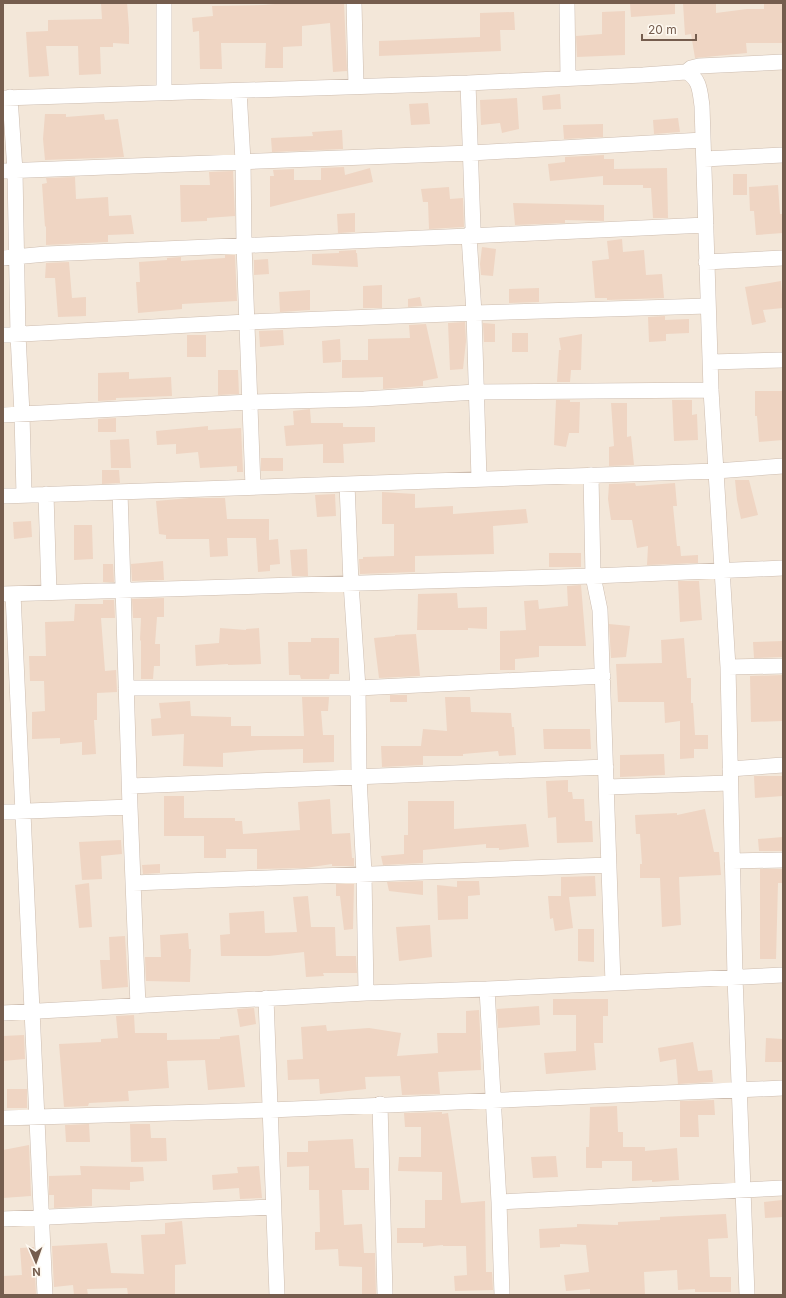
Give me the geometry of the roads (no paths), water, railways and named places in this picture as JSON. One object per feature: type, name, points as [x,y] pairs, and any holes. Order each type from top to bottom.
[{"type":"street","points":[[164,3],[164,92]]},
{"type":"street","points":[[354,3],[356,87]]},
{"type":"street","points":[[567,3],[568,78]]},
{"type":"street","points":[[24,495],[18,335],[10,258],[6,97],[239,91],[643,76],[686,72],[699,66],[783,62]]},
{"type":"street","points":[[686,72],[696,79],[702,106],[711,390],[728,667],[735,977],[747,1295]]},
{"type":"street","points":[[468,83],[473,229],[469,236],[474,313],[478,479]]},
{"type":"street","points":[[239,91],[243,161],[244,245],[253,487]]},
{"type":"street","points":[[9,171],[471,153],[703,140]]},
{"type":"street","points":[[704,159],[783,156]]},
{"type":"street","points":[[10,258],[46,254],[706,225]]},
{"type":"street","points":[[706,262],[783,258]]},
{"type":"street","points":[[3,336],[247,322],[708,306]]},
{"type":"street","points":[[711,362],[783,360]]},
{"type":"street","points":[[3,415],[250,402],[364,399],[476,392],[711,390]]},
{"type":"street","points":[[3,496],[716,471],[783,466]]},
{"type":"street","points":[[591,475],[593,576],[600,610],[603,676],[613,983]]},
{"type":"street","points":[[348,484],[351,583],[358,688],[359,777],[364,874],[366,993]]},
{"type":"street","points":[[120,492],[138,1006]]},
{"type":"street","points":[[46,494],[49,593]]},
{"type":"street","points":[[45,1295],[22,811],[8,594],[593,576],[783,568]]},
{"type":"street","points":[[728,667],[783,666]]},
{"type":"street","points":[[126,688],[358,688],[603,676]]},
{"type":"street","points":[[607,787],[730,776],[783,766]]},
{"type":"street","points":[[130,786],[606,767]]},
{"type":"street","points":[[3,812],[130,807]]},
{"type":"street","points":[[732,862],[783,860]]},
{"type":"street","points":[[133,883],[609,865]]},
{"type":"street","points":[[3,1013],[366,993],[487,989],[783,975]]},
{"type":"street","points":[[487,989],[502,1295]]},
{"type":"street","points":[[266,998],[277,1295]]},
{"type":"street","points":[[3,1118],[270,1110],[380,1104],[783,1088]]},
{"type":"street","points":[[380,1104],[385,1295]]},
{"type":"street","points":[[498,1202],[783,1188]]},
{"type":"street","points":[[3,1219],[273,1207]]}]
